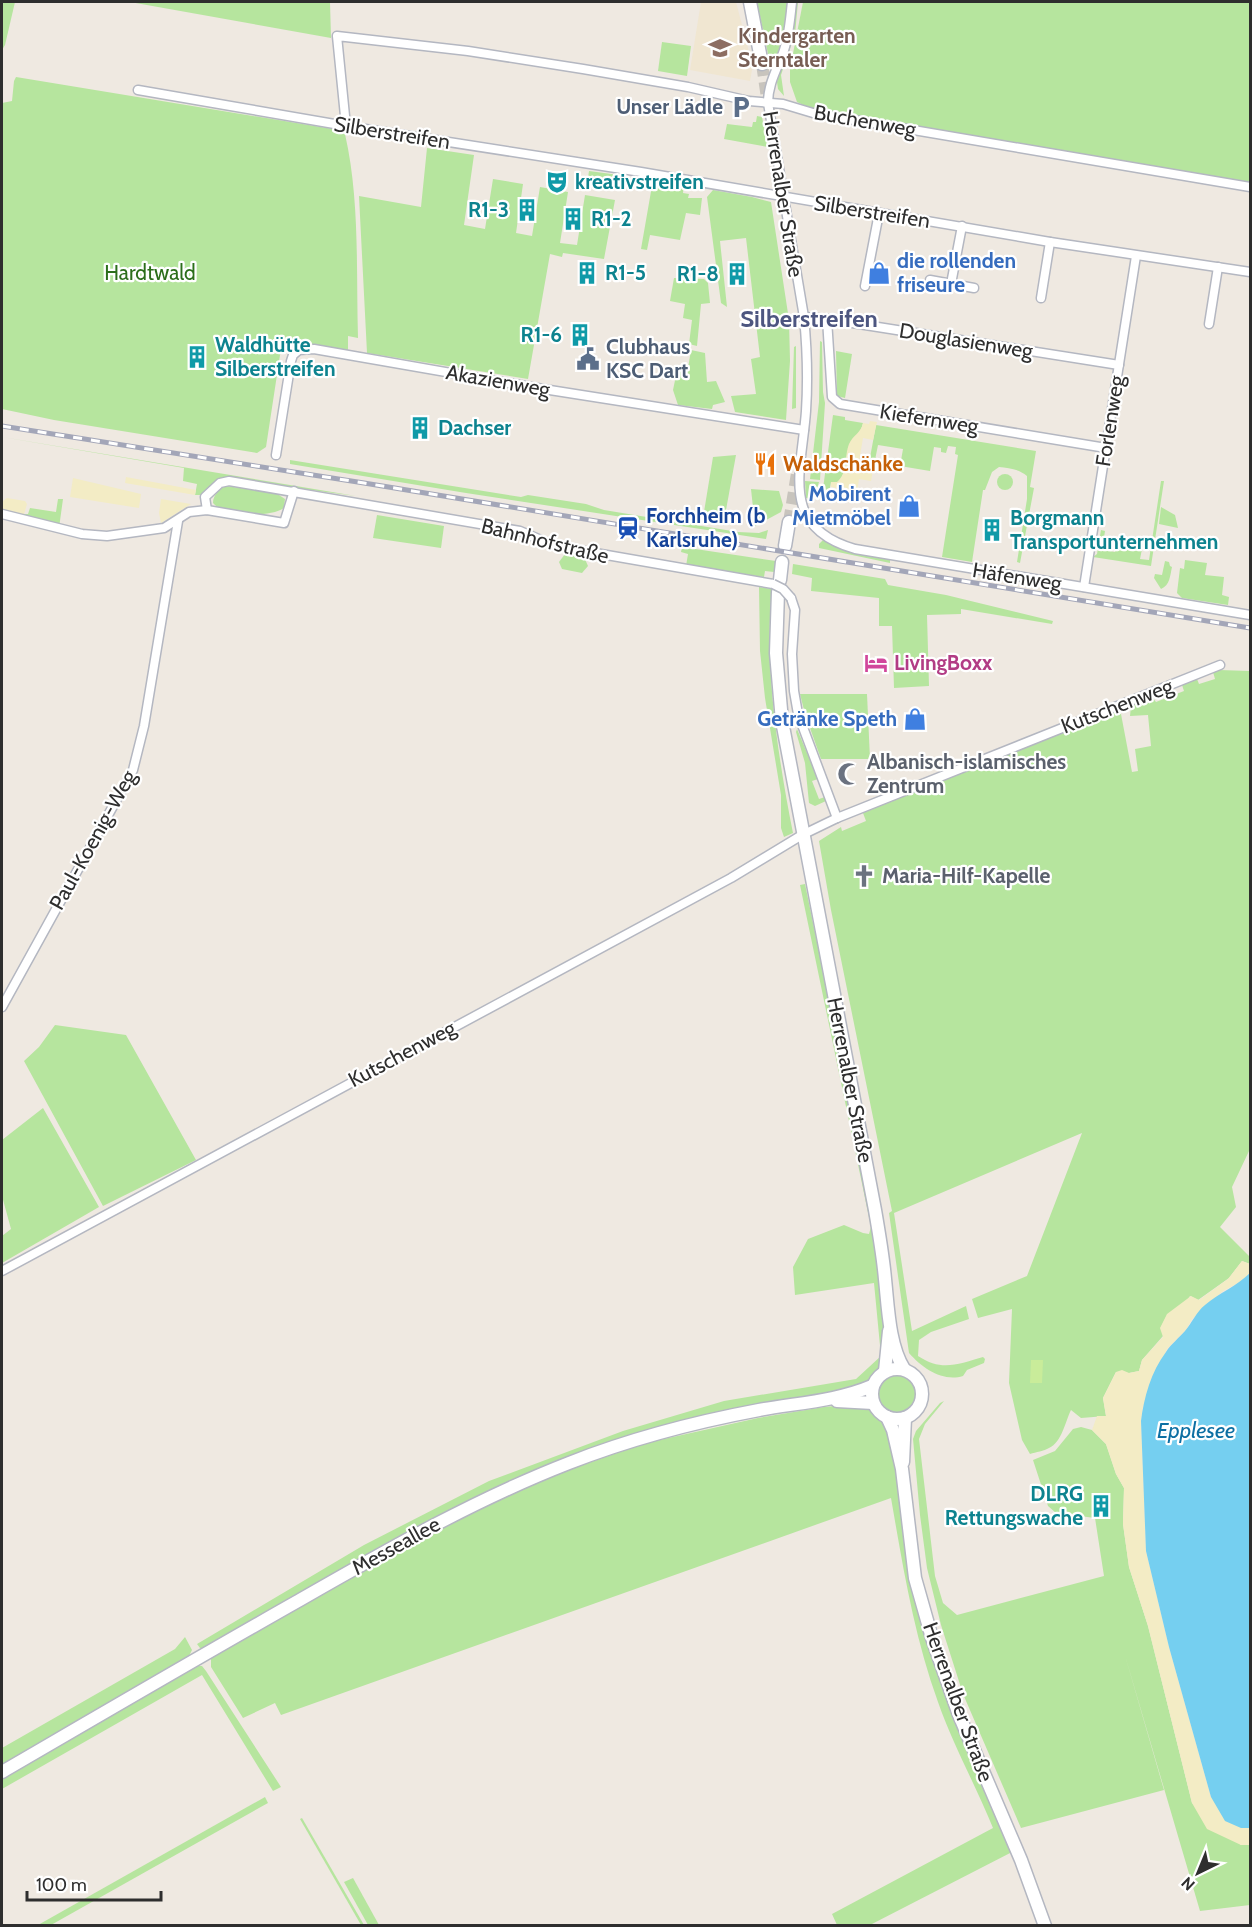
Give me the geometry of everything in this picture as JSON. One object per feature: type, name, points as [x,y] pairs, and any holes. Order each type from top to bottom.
[{"type":"street","points":[[750,2],[762,64]]},
{"type":"street","name":"Herrenalber Straße","points":[[792,2],[788,37],[768,92],[768,103],[808,318],[804,430],[798,487],[802,504]]},
{"type":"street","name":"Buchenweg","points":[[346,126],[337,36],[468,51],[572,67],[688,87],[749,101],[783,104],[813,113],[1251,187]]},
{"type":"street","name":"Silberstreifen","points":[[138,90],[346,126],[641,172],[1050,242],[1251,272]]},
{"type":"street","points":[[865,286],[879,213]]},
{"type":"street","points":[[951,284],[962,226]]},
{"type":"street","points":[[1041,298],[1050,242]]},
{"type":"street","name":"Forlenweg","points":[[1084,587],[1136,256]]},
{"type":"street","points":[[1209,324],[1218,267]]},
{"type":"street","points":[[930,280],[974,288]]},
{"type":"street","name":"Douglasienweg","points":[[808,318],[1119,364]]},
{"type":"street","name":"Kiefernweg","points":[[827,319],[832,397],[840,404],[1106,448]]},
{"type":"street","name":"Akazienweg","points":[[276,455],[291,361],[293,355],[302,349],[363,356],[537,388],[804,430]]},
{"type":"street","name":"Bahnhofstraße","points":[[207,510],[205,497],[220,483],[229,481],[520,531],[555,546],[600,556],[777,586],[791,598],[795,610],[792,654],[798,714],[837,818]]},
{"type":"street","points":[[2,514],[82,534],[107,536],[164,528],[189,512],[207,510],[284,523],[294,491]]},
{"type":"street","name":"Häfenweg","points":[[802,504],[811,522],[822,534],[842,545],[934,564],[1251,615]]},
{"type":"street","name":"Paul-Koenig-Weg","points":[[2,1007],[133,770],[144,726],[178,521]]},
{"type":"street","points":[[785,546],[789,522]]},
{"type":"street","name":"Herrenalber Straße","points":[[782,562],[777,586],[776,653],[782,722],[808,832],[875,1210],[890,1327],[899,1361],[904,1370]]},
{"type":"street","name":"Kutschenweg","points":[[2,1271],[731,878],[808,832],[837,818],[1220,665]]},
{"type":"street","name":"Herrenalber Straße","points":[[885,1371],[890,1327]]},
{"type":"street","points":[[898,1368],[904,1370],[918,1380],[922,1393],[919,1406],[916,1411],[905,1418],[887,1418],[873,1403],[872,1386],[885,1371],[898,1368]]},
{"type":"street","name":"Messeallee","points":[[2,1772],[384,1552],[513,1485],[572,1461],[666,1431],[748,1412],[824,1400],[872,1386]]},
{"type":"street","name":"Messeallee","points":[[824,1400],[873,1403]]},
{"type":"street","name":"Herrenalber Straße","points":[[887,1418],[893,1430],[902,1470],[915,1578],[932,1638],[958,1716],[1021,1860],[1045,1926]]},
{"type":"street","name":"Herrenalber Straße","points":[[902,1470],[905,1418]]},
{"type":"shaded area","name":"Kindergarten Sterntaler","points":[[701,2],[736,2],[744,26],[752,70],[750,81],[690,70]]},
{"type":"green space","points":[[2,2],[15,2],[2,50]]},
{"type":"green space","points":[[130,2],[330,2],[331,38]]},
{"type":"green space","points":[[757,2],[788,2],[783,36],[771,68]]},
{"type":"green space","points":[[796,2],[798,2],[795,34],[781,75],[784,96],[778,89],[777,82],[793,33]]},
{"type":"green space","points":[[803,2],[1250,2],[1250,182],[814,110],[797,102],[790,82],[790,69]]},
{"type":"green space","points":[[662,42],[691,46],[687,76],[658,71]]},
{"type":"green space","name":"Hardtwald","points":[[16,77],[339,130],[345,134],[355,210],[358,338],[348,336],[348,350],[282,342],[266,447],[257,453],[54,420],[2,409],[2,103],[12,101]]},
{"type":"green space","points":[[757,116],[762,117],[768,147],[724,139],[727,124],[752,127]]},
{"type":"green space","points":[[427,148],[474,155],[464,225],[485,229],[493,179],[523,184],[516,233],[532,236],[540,187],[568,192],[560,243],[577,245],[585,195],[615,200],[604,259],[563,253],[562,257],[550,254],[528,379],[367,353],[359,196],[421,207]]},
{"type":"green space","points":[[589,171],[619,175],[617,183],[588,178]]},
{"type":"green space","points":[[653,180],[684,185],[683,193],[689,194],[688,198],[702,198],[700,215],[686,213],[680,240],[650,235],[647,250],[641,249]]},
{"type":"green space","points":[[713,190],[771,202],[789,320],[790,361],[786,420],[735,412],[731,396],[756,394],[751,359],[760,357],[746,238],[720,241],[727,307],[721,303],[707,197]]},
{"type":"green space","points":[[674,278],[704,279],[708,283],[710,303],[701,304],[697,346],[689,344],[692,320],[683,318],[685,304],[670,301]]},
{"type":"green space","points":[[820,341],[822,342],[825,403],[820,480],[810,479],[819,402]]},
{"type":"green space","points":[[796,346],[796,408],[792,409],[794,347]]},
{"type":"green space","points":[[691,350],[705,353],[707,382],[716,381],[725,402],[713,405],[712,409],[678,405],[673,390],[678,366],[688,368]]},
{"type":"green space","points":[[836,351],[852,354],[845,398],[837,396]]},
{"type":"green space","points":[[833,415],[863,423],[849,448],[842,477],[837,483],[831,482],[828,498],[822,496]]},
{"type":"green space","points":[[876,425],[1036,451],[1030,487],[1034,488],[1020,563],[1017,562],[1027,499],[1027,476],[1017,470],[1003,467],[992,472],[983,490],[972,562],[942,557],[958,455],[955,454],[956,447],[948,446],[946,453],[941,452],[941,448],[934,447],[930,471],[900,466],[903,449],[878,445],[874,465],[869,463]]},
{"type":"green space","points":[[2,437],[356,496],[234,480],[201,495],[195,495],[197,484],[183,481],[184,468]]},
{"type":"green space","points":[[736,455],[724,521],[703,518],[713,457]]},
{"type":"green space","points":[[290,460],[521,497],[528,495],[586,504],[604,510],[738,532],[759,533],[768,530],[766,539],[290,464]]},
{"type":"green space","points":[[1002,474],[1008,474],[1013,482],[1011,488],[1002,490],[997,485],[997,479]]},
{"type":"green space","points":[[805,481],[819,482],[816,492],[810,499],[806,498]]},
{"type":"green space","points":[[1161,481],[1164,481],[1151,566],[1093,557],[1097,554],[1101,530],[1105,531],[1102,550],[1115,552],[1117,539],[1143,544],[1140,559],[1149,560]]},
{"type":"green space","points":[[226,486],[276,493],[285,499],[284,508],[258,515],[247,515],[219,508],[213,503],[214,497]]},
{"type":"green space","points":[[751,489],[779,491],[783,505],[781,512],[755,526]]},
{"type":"green space","points":[[58,499],[63,499],[59,528],[23,518],[24,514],[28,514],[30,508],[56,512]]},
{"type":"green space","points":[[1161,507],[1175,515],[1178,528],[1159,524]]},
{"type":"green space","points":[[377,515],[444,526],[441,548],[373,538]]},
{"type":"green space","points":[[824,539],[844,550],[890,560],[890,563],[819,548],[819,544]]},
{"type":"green space","points":[[682,547],[776,561],[774,572],[765,571],[764,577],[686,566],[688,554],[681,552]]},
{"type":"green space","points":[[565,554],[584,557],[588,566],[582,573],[562,569],[559,562]]},
{"type":"green space","points":[[1185,560],[1207,563],[1205,575],[1224,577],[1222,595],[1229,597],[1228,605],[1182,598],[1177,593],[1180,568],[1184,569]]},
{"type":"green space","points":[[1165,561],[1169,562],[1172,567],[1168,583],[1161,589],[1154,578],[1155,574],[1162,575]]},
{"type":"green space","points":[[793,564],[885,579],[888,585],[946,595],[1053,621],[1052,624],[961,609],[961,614],[927,615],[929,686],[894,688],[892,626],[879,626],[879,598],[811,591],[812,578],[792,574]]},
{"type":"green space","points":[[759,587],[772,589],[771,680],[782,774],[793,833],[784,837],[781,828],[781,795],[765,698],[760,651]]},
{"type":"green space","points":[[1219,670],[1250,671],[1250,1151],[1232,1187],[1236,1207],[1220,1227],[1250,1257],[1250,1264],[1242,1261],[1229,1278],[1198,1300],[1190,1296],[1163,1336],[1142,1360],[1139,1371],[1116,1372],[1103,1398],[1106,1416],[1081,1418],[1071,1410],[1057,1441],[1045,1450],[1030,1454],[1022,1440],[1009,1383],[1012,1309],[978,1318],[972,1299],[1027,1276],[1082,1133],[894,1213],[912,1331],[966,1306],[969,1319],[931,1332],[919,1340],[918,1356],[943,1365],[958,1364],[983,1357],[985,1359],[984,1363],[967,1370],[963,1376],[941,1376],[927,1369],[909,1353],[889,1213],[892,1211],[819,841],[841,827],[842,831],[866,821],[863,813],[1114,711],[1121,714],[1132,772],[1138,771],[1135,749],[1151,746],[1148,715],[1130,716],[1131,706],[1152,697],[1156,702],[1184,691],[1182,685],[1197,679],[1199,684],[1215,679],[1213,672]]},
{"type":"green space","points":[[800,694],[867,694],[870,759],[821,759]]},
{"type":"green space","points":[[797,729],[818,779],[812,781],[819,799],[825,797],[826,801],[815,806],[809,803],[805,763]]},
{"type":"green space","points":[[805,884],[858,1140],[875,1245],[886,1349],[883,1365],[866,1384],[560,1461],[424,1524],[206,1648],[200,1648],[197,1644],[364,1545],[489,1481],[623,1431],[724,1401],[856,1379],[881,1356],[874,1283],[795,1295],[793,1267],[808,1239],[844,1225],[869,1234],[871,1227],[800,885]]},
{"type":"green space","points":[[55,1025],[126,1035],[196,1160],[103,1206],[24,1061],[39,1047]]},
{"type":"green space","points":[[43,1108],[99,1207],[2,1263],[2,1236],[11,1229],[2,1196],[2,1140]]},
{"type":"green space","points":[[1031,1360],[1043,1360],[1042,1383],[1030,1383]]},
{"type":"green space","points":[[896,1372],[911,1378],[917,1393],[911,1408],[896,1414],[881,1408],[875,1393],[881,1378]]},
{"type":"green space","points":[[944,1401],[925,1424],[919,1439],[935,1576],[943,1603],[957,1615],[1104,1576],[1095,1518],[1056,1513],[1048,1506],[1033,1460],[1055,1451],[1073,1429],[1081,1427],[1092,1430],[1106,1444],[1116,1474],[1124,1488],[1123,1524],[1129,1567],[1148,1626],[1192,1803],[1241,1845],[1250,1845],[1250,1905],[1200,1911],[1124,1652],[1164,1790],[1021,1828],[963,1694],[941,1625],[927,1568],[913,1439],[916,1431]]},
{"type":"green space","points":[[856,1404],[872,1411],[892,1436],[916,1597],[1014,1851],[870,1925],[837,1925],[832,1914],[993,1828],[938,1702],[922,1652],[891,1498],[281,1715],[275,1703],[243,1718],[211,1667],[211,1658],[403,1548],[489,1504],[559,1473],[646,1443],[758,1418]]},
{"type":"green space","points":[[185,1637],[192,1650],[188,1658],[2,1765],[2,1748],[175,1649]]},
{"type":"green space","points":[[196,1666],[202,1666],[206,1671],[281,1787],[273,1791],[202,1675],[2,1789],[2,1779]]},
{"type":"green space","points":[[265,1797],[268,1803],[51,1925],[38,1925]]},
{"type":"green space","points":[[302,1818],[364,1925],[361,1925],[300,1819]]},
{"type":"green space","points":[[353,1878],[379,1925],[368,1925],[344,1882]]},
{"type":"sand","points":[[870,421],[877,422],[873,440],[863,438],[859,461],[874,465],[871,481],[859,479],[857,492],[831,487],[831,482],[837,482],[843,474],[851,441],[863,423],[869,424]]},
{"type":"sand","points":[[126,477],[196,490],[195,495],[125,483]]},
{"type":"sand","points":[[73,478],[141,494],[139,508],[70,497]]},
{"type":"sand","points":[[7,498],[25,501],[27,504],[23,518],[3,512],[3,501]]},
{"type":"sand","points":[[161,499],[191,504],[161,523],[159,513]]},
{"type":"sand","points":[[1242,1261],[1250,1264],[1250,1273],[1242,1281],[1223,1291],[1192,1319],[1186,1330],[1167,1349],[1143,1407],[1141,1421],[1146,1551],[1169,1647],[1211,1797],[1241,1828],[1250,1828],[1250,1845],[1241,1845],[1207,1829],[1192,1803],[1148,1626],[1129,1567],[1123,1524],[1124,1488],[1116,1474],[1106,1444],[1092,1430],[1097,1416],[1106,1416],[1103,1398],[1116,1372],[1139,1371],[1142,1360],[1163,1337],[1160,1328],[1167,1314],[1191,1296],[1199,1300],[1228,1279]]},
{"type":"water","name":"Epplesee","points":[[1250,1273],[1250,1828],[1241,1828],[1225,1821],[1211,1797],[1169,1647],[1146,1551],[1141,1421],[1149,1385],[1168,1349],[1202,1308]]},
{"type":"tunnel","points":[[762,64],[768,105]]},
{"type":"tunnel","points":[[789,522],[798,467]]},
{"type":"railway","points":[[2,426],[1250,628]]},
{"type":"place","name":"Kindergarten Sterntaler","points":[[720,48]]},
{"type":"place","name":"Unser Lädle","points":[[741,107]]},
{"type":"place","name":"kreativstreifen","points":[[557,182]]},
{"type":"place","name":"R1-3","points":[[527,210]]},
{"type":"place","name":"R1-2","points":[[573,219]]},
{"type":"place","name":"R1-5","points":[[587,273]]},
{"type":"place","name":"die rollenden friseure","points":[[879,273]]},
{"type":"place","name":"R1-8","points":[[737,274]]},
{"type":"place","name":"R1-6","points":[[580,335]]},
{"type":"place","name":"Waldhütte Silberstreifen","points":[[197,357]]},
{"type":"place","name":"Clubhaus KSC Dart","points":[[588,359]]},
{"type":"place","name":"Dachser","points":[[420,428]]},
{"type":"place","name":"Waldschänke","points":[[765,464]]},
{"type":"place","name":"Mobirent Mietmöbel","points":[[909,506]]},
{"type":"place","name":"Forchheim (b Karlsruhe)","points":[[628,528]]},
{"type":"place","name":"Borgmann Transportunternehmen","points":[[992,530]]},
{"type":"place","name":"LivingBoxx","points":[[876,663]]},
{"type":"place","name":"Getränke Speth","points":[[915,719]]},
{"type":"place","name":"Albanisch-islamisches Zentrum","points":[[849,774]]},
{"type":"place","name":"Maria-Hilf-Kapelle","points":[[864,876]]},
{"type":"place","name":"DLRG Rettungswache","points":[[1101,1506]]},
{"type":"district","name":"Silberstreifen","points":[[809,319]]}]
